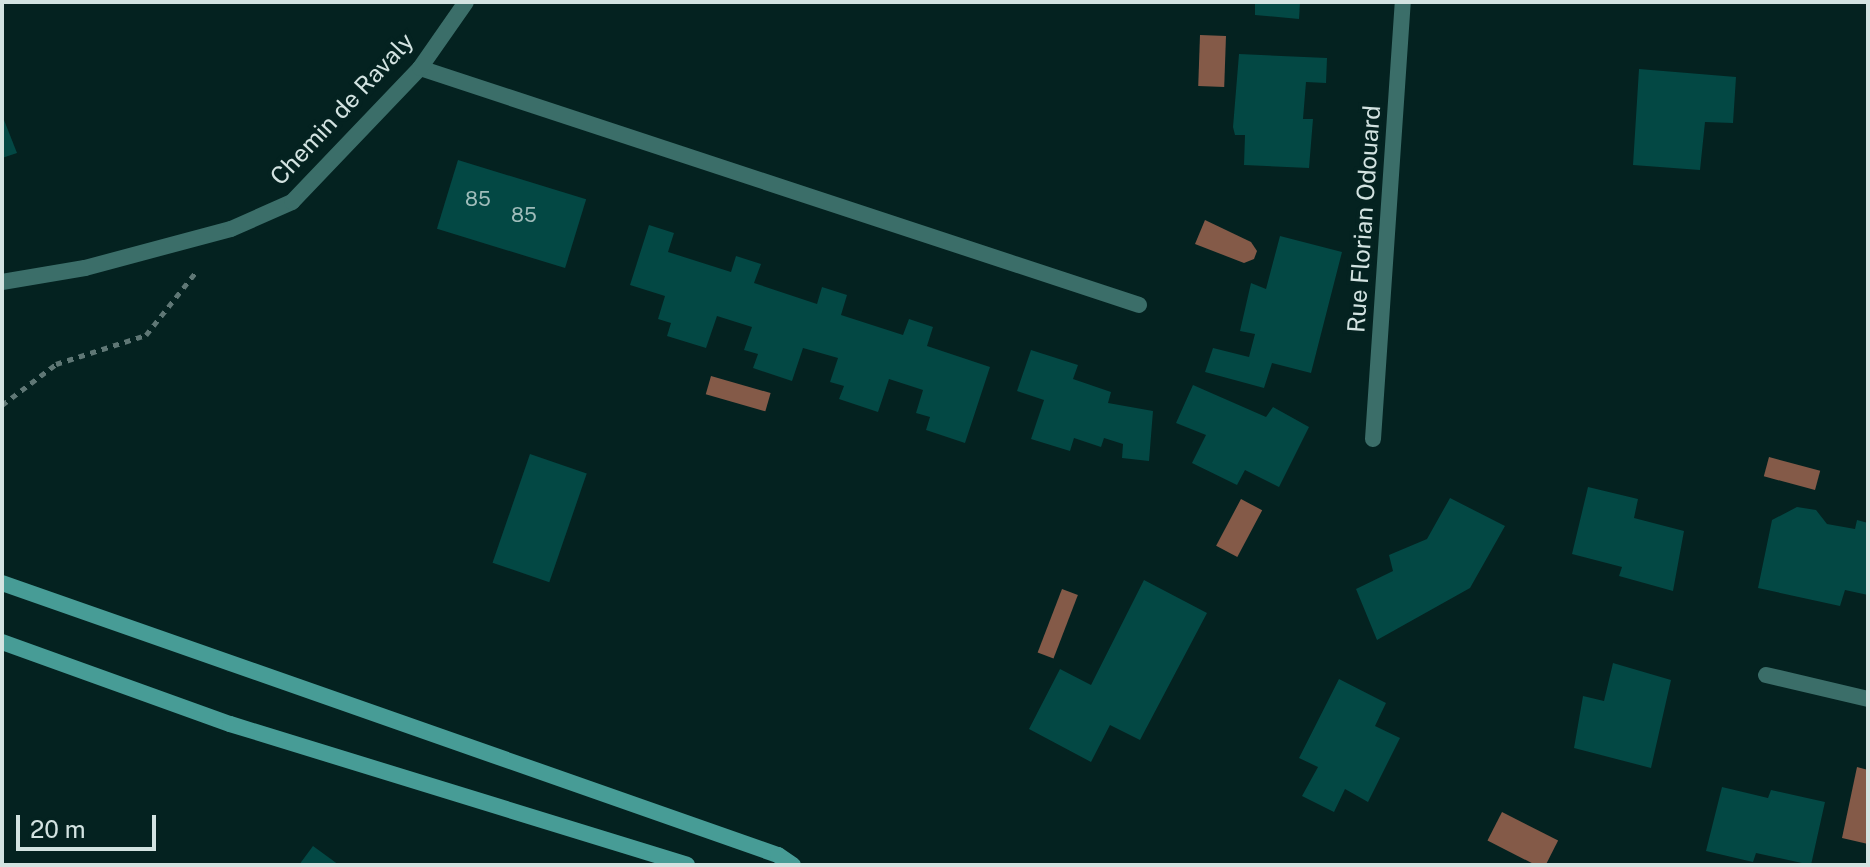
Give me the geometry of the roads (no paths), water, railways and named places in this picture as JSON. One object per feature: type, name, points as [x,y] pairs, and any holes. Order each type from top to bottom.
[{"type":"main road","points":[[2,583],[778,855],[793,865]]},
{"type":"main road","points":[[2,642],[230,724],[687,865]]},
{"type":"street","name":"Chemin de Ravaly","points":[[2,282],[28,279],[231,229],[292,202],[420,68],[466,2]]},
{"type":"street","name":"Rue Florian Odouard","points":[[1373,439],[1403,2]]},
{"type":"street","points":[[420,68],[1139,305]]},
{"type":"street","points":[[2,295],[28,279]]},
{"type":"street","points":[[1766,675],[1868,699]]}]
